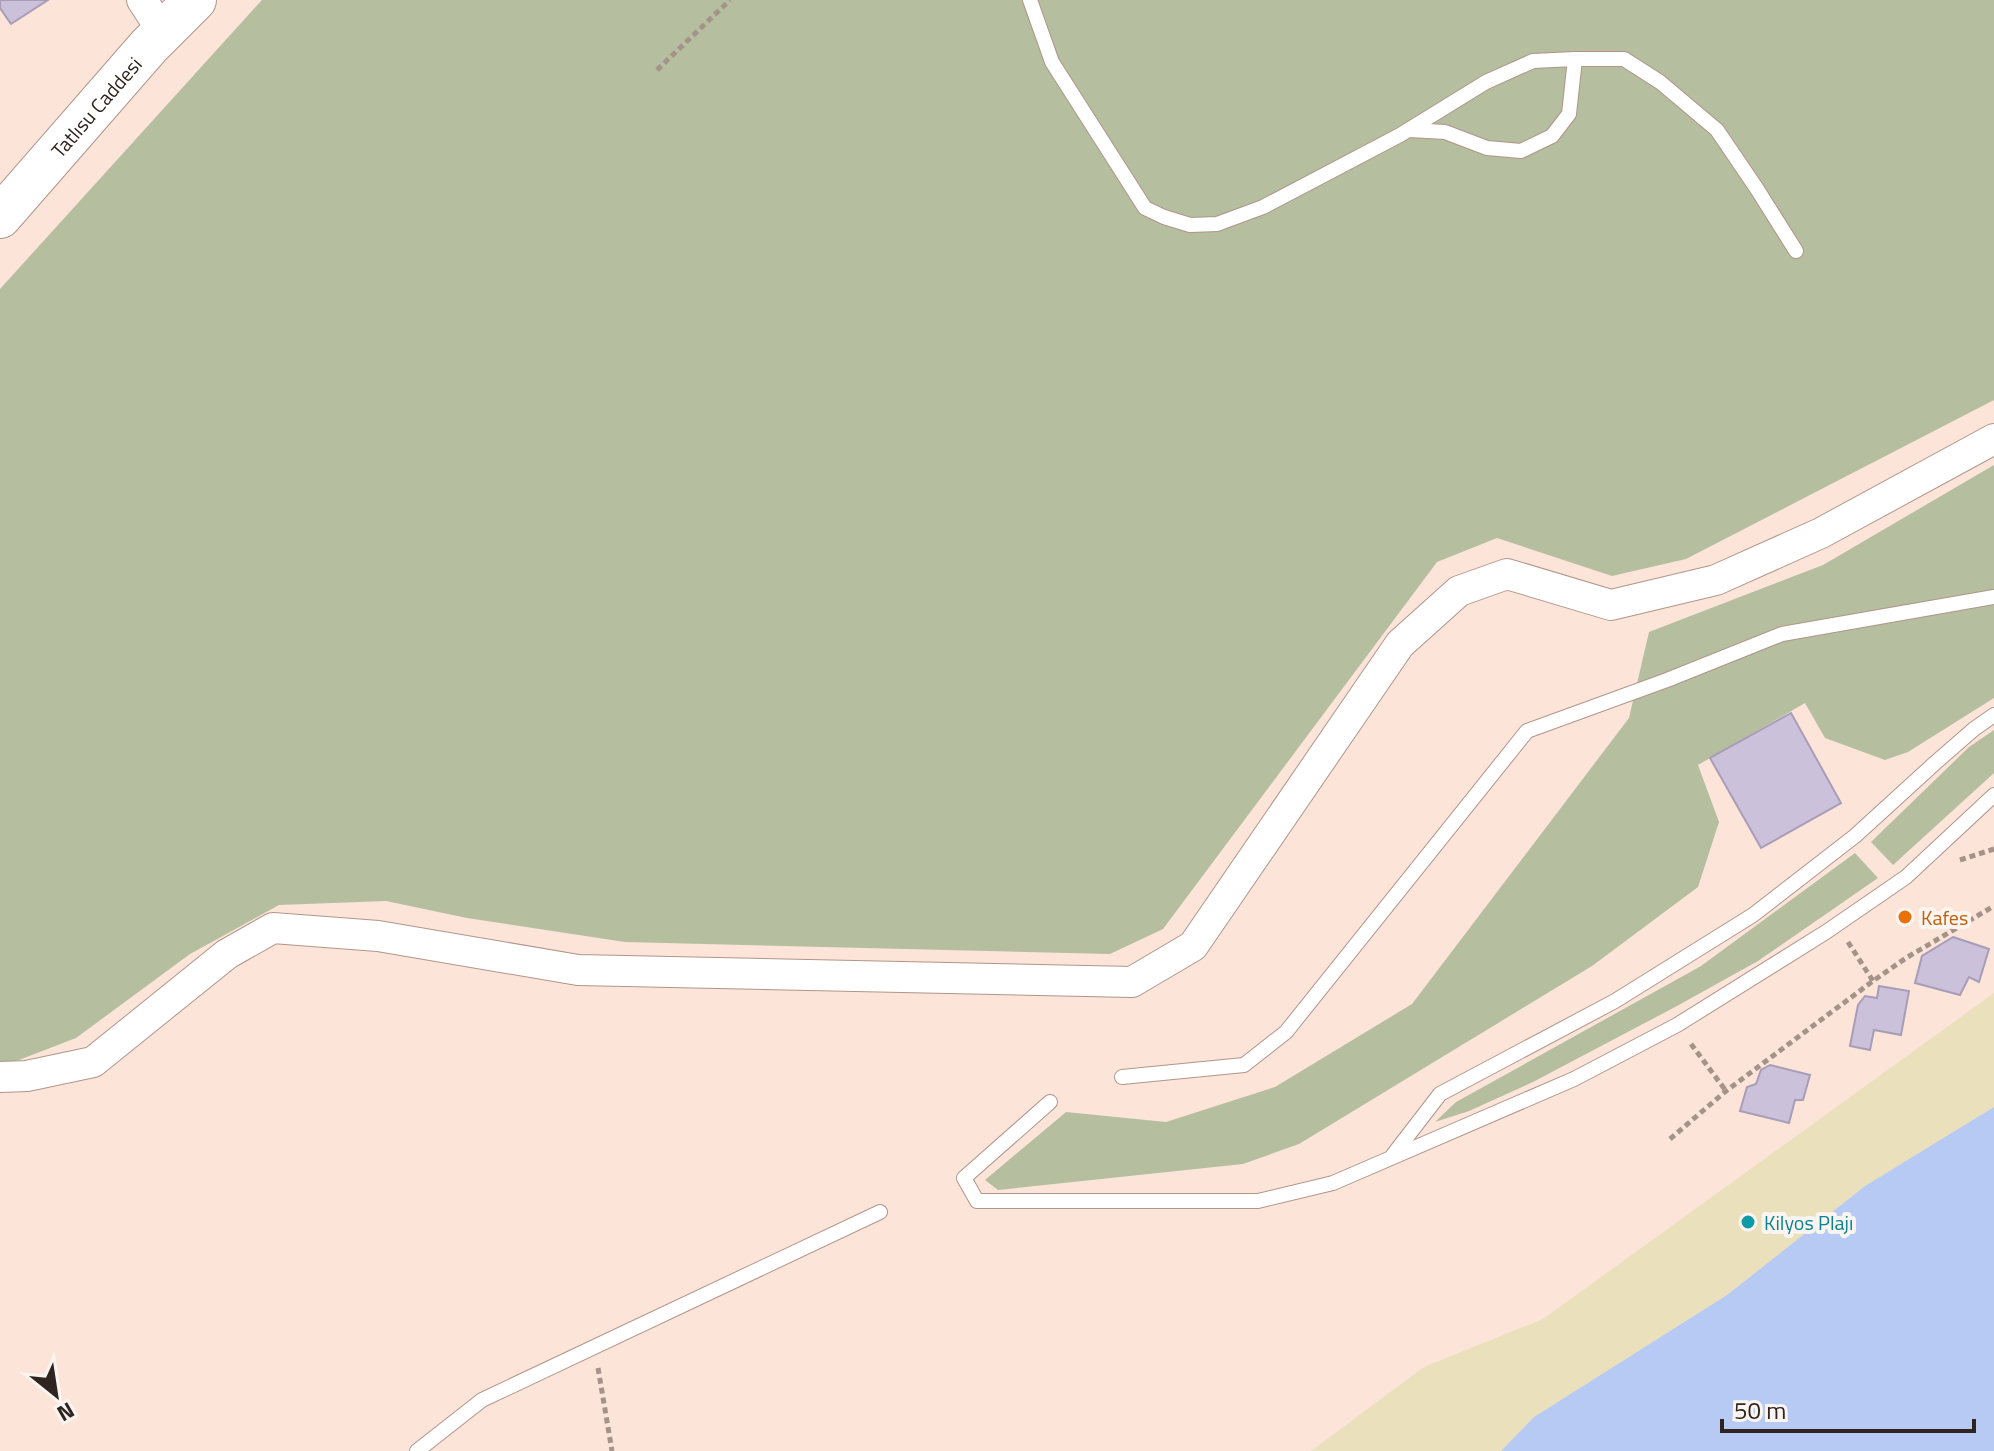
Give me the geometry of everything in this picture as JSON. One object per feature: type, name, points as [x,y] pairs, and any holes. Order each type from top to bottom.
[{"type":"main road","name":"Tatlısu Caddesi","points":[[0,217],[153,16],[195,0]]},
{"type":"street","points":[[0,1077],[27,1076],[93,1062],[227,954],[273,928],[378,936],[578,970],[1132,982],[1193,946],[1400,644],[1459,591],[1507,574],[1611,605],[1716,580],[1821,533],[1994,439]]},
{"type":"lane","points":[[1030,0],[1052,62],[1145,208],[1164,217],[1190,225],[1217,224],[1263,207],[1410,130],[1486,82],[1533,61],[1624,59],[1660,82],[1717,130],[1796,251]]},
{"type":"lane","points":[[1410,130],[1445,132],[1487,148],[1521,151],[1552,136],[1569,114],[1575,59]]},
{"type":"lane","points":[[1122,1077],[1244,1065],[1286,1032],[1527,731],[1782,634],[1994,597]]},
{"type":"lane","points":[[1390,1158],[1440,1094],[1615,1001],[1753,915],[1855,836],[1974,729],[1994,715]]},
{"type":"lane","points":[[1050,1102],[964,1178],[977,1201],[1258,1201],[1333,1183],[1574,1079],[1677,1025],[1837,925],[1913,872],[1994,795]]},
{"type":"lane","points":[[417,1451],[482,1400],[880,1212]]},
{"type":"path","points":[[657,70],[730,0]]},
{"type":"path","points":[[1670,1139],[1726,1091],[1873,981],[1994,906]]},
{"type":"path","points":[[1837,925],[1873,981]]},
{"type":"path","points":[[1677,1025],[1726,1091]]},
{"type":"path","points":[[595,1347],[612,1451]]},
{"type":"green space","points":[[262,0],[1994,0],[1994,400],[1686,559],[1612,576],[1497,538],[1437,562],[1163,929],[1110,954],[625,942],[467,918],[386,901],[279,905],[190,954],[76,1038],[6,1065],[0,1063],[0,289]]},
{"type":"green space","points":[[1994,465],[1994,698],[1908,752],[1885,760],[1825,738],[1805,703],[1698,765],[1719,822],[1698,887],[1592,966],[1299,1144],[1243,1164],[998,1190],[985,1180],[1066,1112],[1166,1122],[1275,1087],[1412,1004],[1629,718],[1649,632],[1823,565]]},
{"type":"green space","points":[[1994,730],[1994,773],[1893,865],[1871,842],[1969,747]]},
{"type":"green space","points":[[1855,853],[1878,878],[1758,961],[1533,1082],[1469,1111],[1435,1122],[1456,1102],[1701,966]]},
{"type":"sand","name":"Kilyos Plajı","points":[[1994,993],[1994,1107],[1865,1186],[1727,1295],[1534,1417],[1501,1451],[1311,1451],[1424,1367],[1543,1319]]},
{"type":"water","points":[[1994,1107],[1994,1451],[1501,1451],[1534,1417],[1727,1295],[1865,1186]]},
{"type":"building","points":[[0,0],[48,0],[11,24],[0,8]]},
{"type":"building","points":[[1791,713],[1841,803],[1761,848],[1710,758]]},
{"type":"building","points":[[1953,937],[1989,949],[1979,982],[1969,977],[1960,995],[1915,983],[1922,956]]},
{"type":"building","points":[[1879,986],[1909,991],[1901,1035],[1874,1030],[1870,1050],[1850,1046],[1858,1005],[1865,996],[1877,998]]},
{"type":"building","points":[[1770,1065],[1810,1075],[1803,1100],[1795,1100],[1789,1123],[1740,1111],[1747,1087],[1756,1084],[1761,1070]]},
{"type":"place","name":"Kafes","points":[[1905,917]]},
{"type":"place","name":"Kilyos Plajı","points":[[1748,1222]]}]
